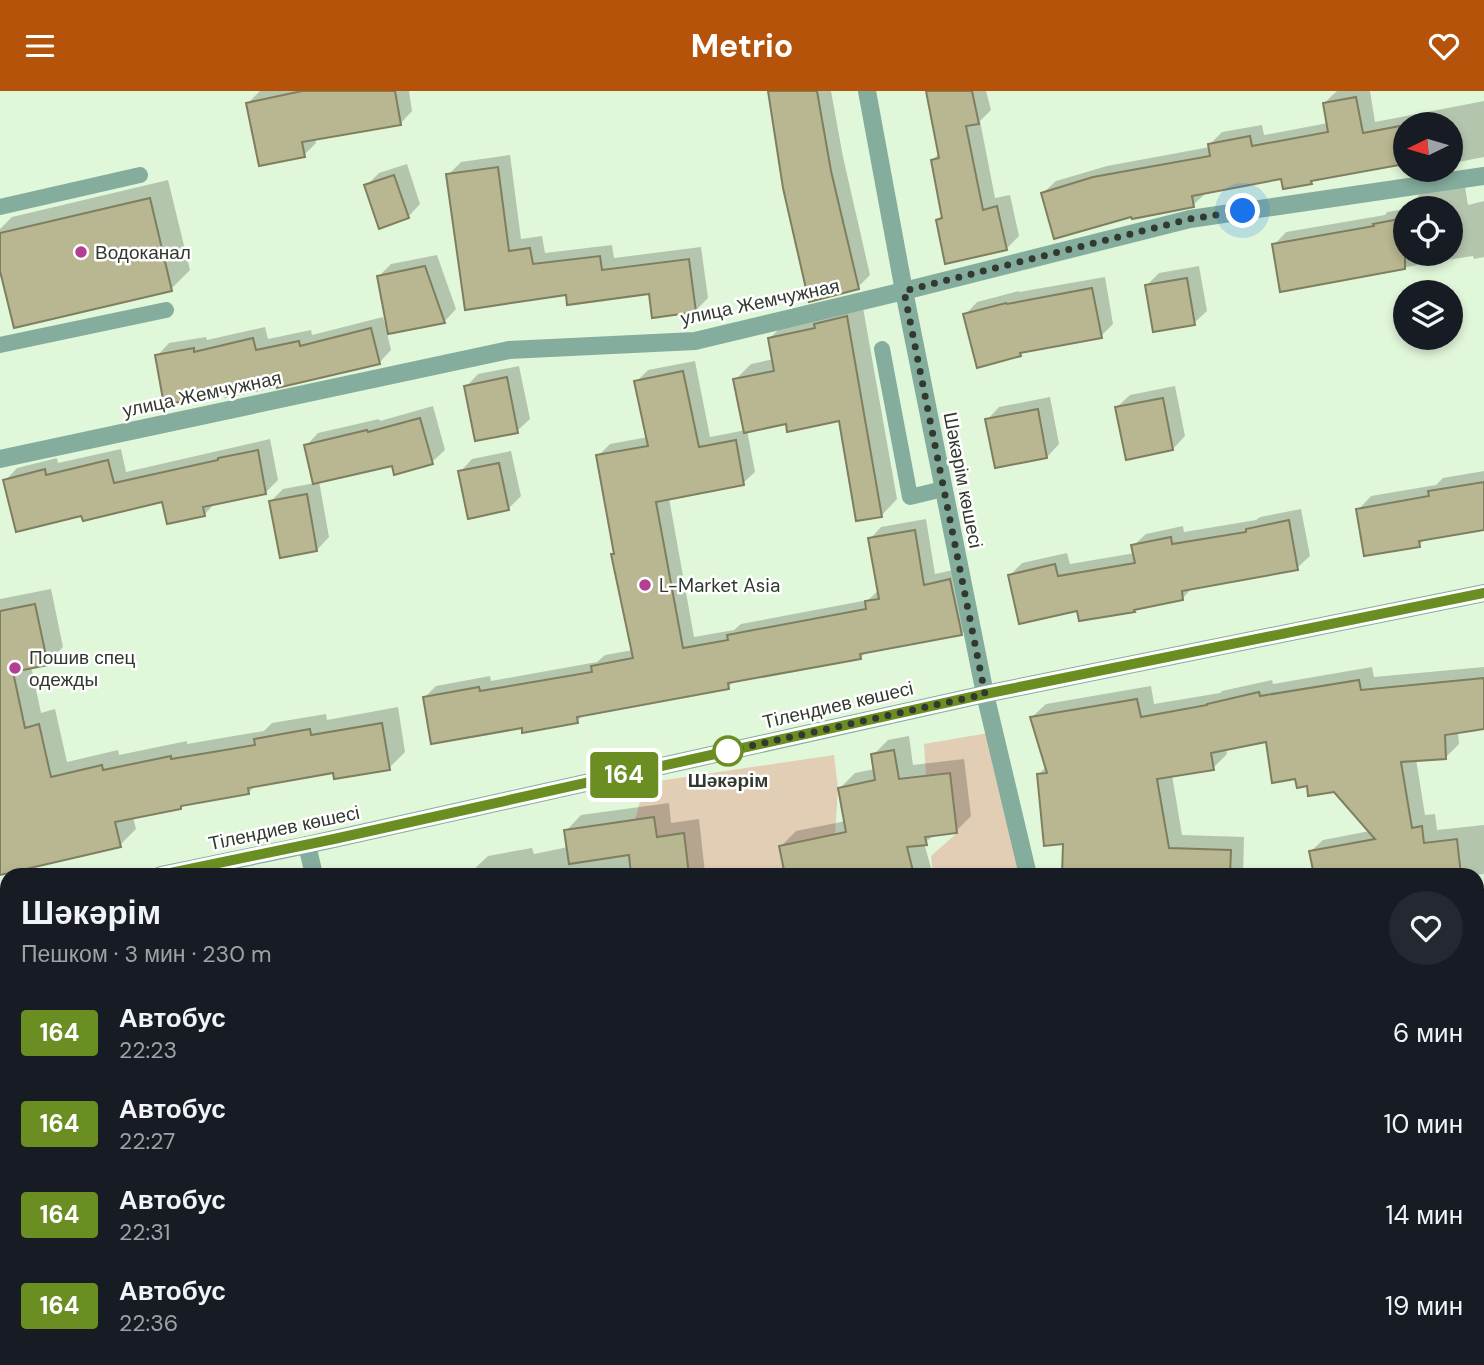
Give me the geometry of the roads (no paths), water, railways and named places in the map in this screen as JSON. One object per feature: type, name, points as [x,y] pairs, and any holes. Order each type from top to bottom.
[{"type":"street","name":"Шәкәрім көшесі","points":[[867,91],[985,694],[1026,868]]},
{"type":"street","name":"улица Жемчужная","points":[[0,459],[509,350],[695,341],[1190,219],[1484,176]]},
{"type":"street","name":"Тілендиев көшесі","points":[[195,868],[985,694],[1484,593]]},
{"type":"street","points":[[307,845],[312,868]]},
{"type":"lane","points":[[0,207],[140,175]]},
{"type":"lane","points":[[0,345],[166,310]]},
{"type":"lane","points":[[882,349],[910,497],[943,489]]},
{"type":"place","name":"Водоканал","points":[[81,252]]},
{"type":"place","name":"L-Market Asia","points":[[645,585]]},
{"type":"place","name":"Пошив спец одежды","points":[[15,668]]},
{"type":"place","name":"Шәкәрім","points":[[728,751]]}]
